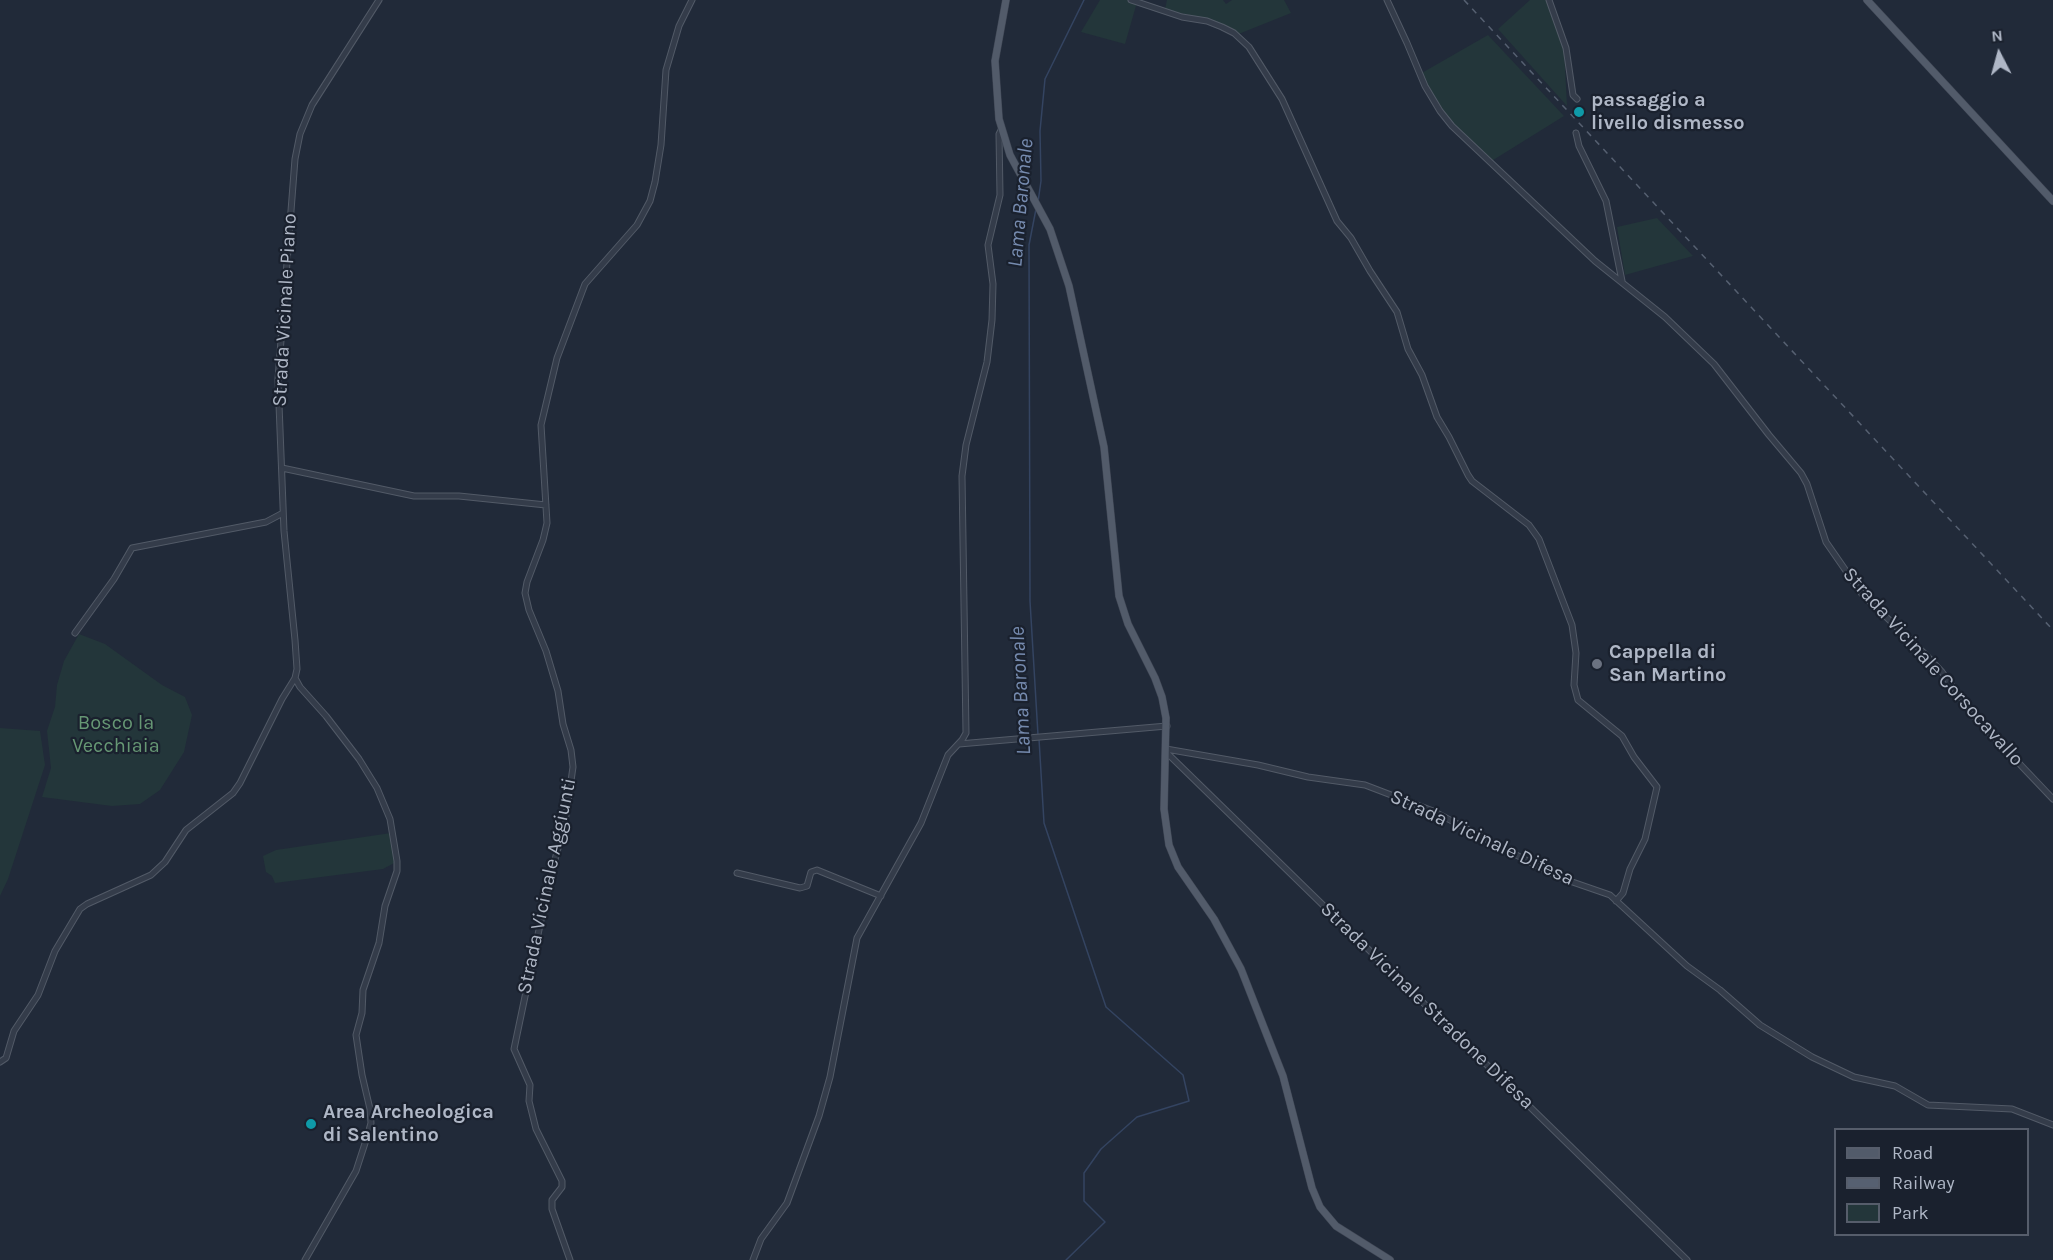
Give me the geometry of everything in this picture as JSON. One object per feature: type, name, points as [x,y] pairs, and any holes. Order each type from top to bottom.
[{"type":"main road","points":[[1006,0],[995,61],[1001,130],[1010,155],[1050,229],[1067,277],[1102,437],[1119,596],[1128,624],[1162,697],[1167,726],[1164,809],[1169,845],[1178,867],[1214,919],[1241,969],[1283,1076],[1318,1204],[1335,1225],[1390,1260]]},
{"type":"main road","points":[[1868,0],[2053,201]]},
{"type":"street","name":"Strada Vicinale Piano","points":[[295,678],[297,664],[294,622],[283,513],[278,370],[292,177],[305,119],[315,99],[379,0]]},
{"type":"street","name":"Strada Vicinale Aggiunti","points":[[570,1260],[552,1209],[552,1200],[562,1187],[562,1181],[536,1128],[529,1101],[530,1085],[514,1049],[547,890],[565,822],[573,767],[558,691],[525,593],[545,531],[546,505],[541,425],[559,351],[585,284],[637,225],[650,201],[661,145],[666,70],[679,26],[692,0]]},
{"type":"street","points":[[1131,0],[1182,17],[1207,21],[1234,33],[1250,47],[1282,99],[1337,221],[1351,238],[1397,312],[1408,349],[1422,375],[1437,417],[1468,475],[1472,481],[1529,525],[1539,539],[1572,625],[1576,653],[1574,685],[1578,700],[1622,736],[1634,757],[1657,787],[1645,839],[1630,869],[1623,893],[1616,901]]},
{"type":"street","name":"Strada Vicinale Corsocavallo","points":[[1387,0],[1425,86],[1452,126],[1605,270],[1622,281],[1665,317],[1714,364],[1801,473],[1807,484],[1826,542],[1862,594],[1942,672],[1975,717],[2053,799]]},
{"type":"street","points":[[1549,0],[1566,48],[1573,95],[1577,99]]},
{"type":"street","points":[[753,1260],[761,1239],[787,1203],[811,1142],[830,1077],[855,945],[921,823],[948,755],[964,737],[967,728],[962,476],[966,445],[987,362],[992,320],[993,284],[988,244],[1000,195],[999,134],[1001,130]]},
{"type":"street","points":[[1576,133],[1579,146],[1606,201],[1622,281]]},
{"type":"street","points":[[282,468],[414,496],[466,496],[546,505]]},
{"type":"street","points":[[75,633],[114,579],[132,548],[266,522],[283,513]]},
{"type":"street","points":[[0,1062],[6,1058],[14,1030],[38,995],[53,954],[80,909],[151,875],[165,862],[186,830],[233,793],[295,678],[359,759],[377,788],[390,819],[397,861],[397,871],[387,898],[379,943],[363,990],[362,1014],[356,1035],[370,1109],[369,1134],[356,1171],[305,1260]]},
{"type":"street","points":[[959,744],[1167,726]]},
{"type":"street","name":"Strada Vicinale Difesa","points":[[1166,751],[1258,765],[1308,777],[1372,787],[1433,811],[1558,877],[1605,893],[1687,966],[1720,990],[1760,1025],[1812,1058],[1854,1077],[1895,1086],[1928,1105],[2012,1109],[2053,1125]]},
{"type":"street","name":"Strada Vicinale Stradone Difesa","points":[[1166,751],[1687,1260]]},
{"type":"street","points":[[737,873],[800,888],[807,886],[811,872],[817,870],[881,896]]},
{"type":"green space","points":[[1100,0],[1137,2],[1125,44],[1081,32]]},
{"type":"green space","points":[[1167,0],[1223,0],[1226,4],[1232,0],[1284,0],[1291,13],[1236,35],[1204,19],[1165,9]]},
{"type":"green space","points":[[1530,0],[1546,0],[1564,48],[1567,106],[1498,29]]},
{"type":"green space","points":[[1488,35],[1564,116],[1490,162],[1437,107],[1420,74]]},
{"type":"green space","points":[[1657,218],[1693,256],[1625,275],[1617,227]]},
{"type":"green space","name":"Bosco la Vecchiaia","points":[[79,634],[105,644],[162,685],[185,697],[192,715],[184,752],[160,790],[140,804],[112,806],[42,797],[51,768],[47,731],[55,707],[57,685],[64,661]]},
{"type":"green space","name":"Bosco la Vecchiaia","points":[[0,728],[40,731],[45,765],[8,879],[0,896]]},
{"type":"green space","points":[[391,833],[396,862],[383,869],[275,883],[272,876],[266,872],[263,856],[276,850]]},
{"type":"waterway","name":"Lama Baronale","points":[[1038,202],[1041,181],[1040,131],[1045,79],[1084,0]]},
{"type":"waterway","name":"Lama Baronale","points":[[1036,209],[1029,245],[1030,601],[1038,735]]},
{"type":"waterway","name":"Lama Baronale","points":[[1039,739],[1044,823],[1106,1007],[1183,1075],[1189,1101],[1137,1117],[1101,1149],[1084,1173],[1084,1201],[1105,1222],[1066,1260]]},
{"type":"railway","points":[[1464,0],[2053,630]]},
{"type":"place","name":"passaggio a livello dismesso","points":[[1579,112]]},
{"type":"place","name":"Cappella di San Martino","points":[[1597,664]]},
{"type":"place","name":"Area Archeologica di Salentino","points":[[311,1124]]}]
